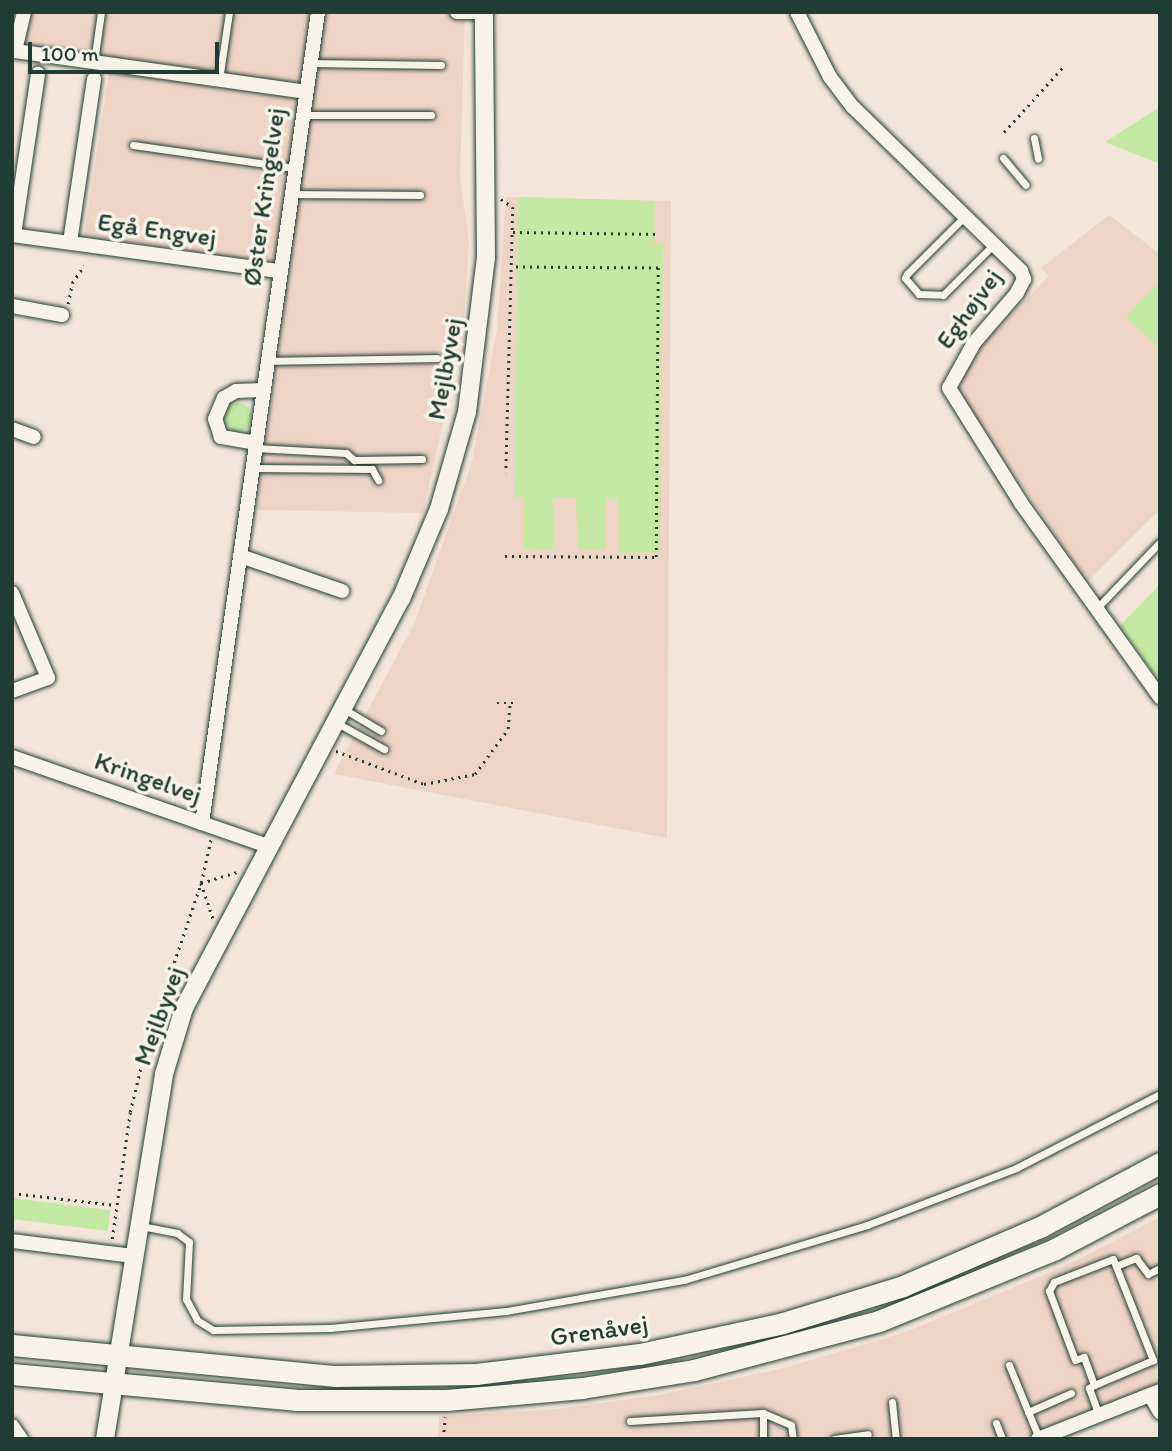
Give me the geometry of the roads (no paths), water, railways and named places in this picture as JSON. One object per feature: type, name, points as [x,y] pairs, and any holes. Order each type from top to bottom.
[{"type":"main road","name":"Grenåvej","points":[[12,1345],[290,1374],[389,1377],[520,1370],[640,1354],[783,1323],[903,1286],[1040,1227],[1160,1163]]},
{"type":"main road","name":"Grenåvej","points":[[12,1374],[296,1400],[446,1400],[582,1388],[694,1370],[880,1321],[1055,1249],[1160,1194]]},
{"type":"street","points":[[24,12],[15,51],[305,92]]},
{"type":"street","name":"Øster Kringelvej","points":[[208,825],[262,390],[318,12]]},
{"type":"street","points":[[457,12],[474,12]]},
{"type":"street","name":"Mejlbyvej","points":[[105,1439],[137,1225],[164,1074],[184,1008],[220,935],[401,599],[439,509],[467,412],[486,258],[484,12]]},
{"type":"street","name":"Eghøjvej","points":[[797,12],[830,77],[853,107],[994,244],[1024,279],[1017,293],[974,342],[949,388],[969,426],[1160,697]]},
{"type":"street","name":"Egå Engvej","points":[[38,74],[13,235],[279,271]]},
{"type":"street","name":"Egå Engvej","points":[[70,242],[94,79]]},
{"type":"street","points":[[12,306],[62,316]]},
{"type":"street","points":[[255,446],[221,437],[215,419],[224,398],[236,391],[262,390]]},
{"type":"street","points":[[12,429],[34,437]]},
{"type":"street","points":[[240,556],[342,590]]},
{"type":"street","points":[[12,593],[48,678],[12,691]]},
{"type":"street","name":"Kringelvej","points":[[12,757],[268,846]]},
{"type":"street","points":[[12,1241],[132,1256]]},
{"type":"street","points":[[1038,1439],[1078,1432],[1100,1416],[1155,1393],[1160,1412]]},
{"type":"street","points":[[12,1426],[21,1438]]},
{"type":"lane","points":[[94,62],[102,12]]},
{"type":"lane","points":[[219,80],[229,12]]},
{"type":"lane","points":[[310,63],[441,65]]},
{"type":"lane","points":[[302,115],[432,115]]},
{"type":"lane","points":[[1034,138],[1038,159]]},
{"type":"lane","points":[[133,145],[294,168]]},
{"type":"lane","points":[[1003,158],[1026,185]]},
{"type":"lane","points":[[290,194],[420,195]]},
{"type":"lane","points":[[965,216],[906,274],[911,286],[919,294],[943,295],[994,244]]},
{"type":"lane","points":[[266,361],[437,358]]},
{"type":"lane","points":[[255,446],[346,453],[354,460],[422,459]]},
{"type":"lane","points":[[252,468],[372,469],[378,480]]},
{"type":"lane","points":[[1097,608],[1160,542]]},
{"type":"lane","points":[[340,716],[381,731]]},
{"type":"lane","points":[[340,716],[384,749]]},
{"type":"lane","points":[[137,1225],[177,1233],[189,1242],[186,1299],[197,1320],[214,1330],[330,1328],[506,1311],[684,1280],[867,1225],[1016,1168],[1160,1094]]},
{"type":"lane","points":[[1116,1266],[1136,1258],[1148,1275],[1160,1268]]},
{"type":"lane","points":[[1094,1385],[1084,1357],[1075,1360],[1049,1292],[1054,1282],[1113,1259],[1153,1360],[1089,1388],[1100,1416]]},
{"type":"lane","points":[[1009,1365],[1038,1439]]},
{"type":"lane","points":[[1028,1412],[1071,1394]]},
{"type":"lane","points":[[892,1402],[896,1439]]},
{"type":"lane","points":[[763,1413],[763,1439]]},
{"type":"lane","points":[[629,1421],[763,1413],[791,1424],[793,1439]]},
{"type":"lane","points":[[996,1423],[1002,1439]]},
{"type":"lane","points":[[834,1439],[868,1434]]}]
